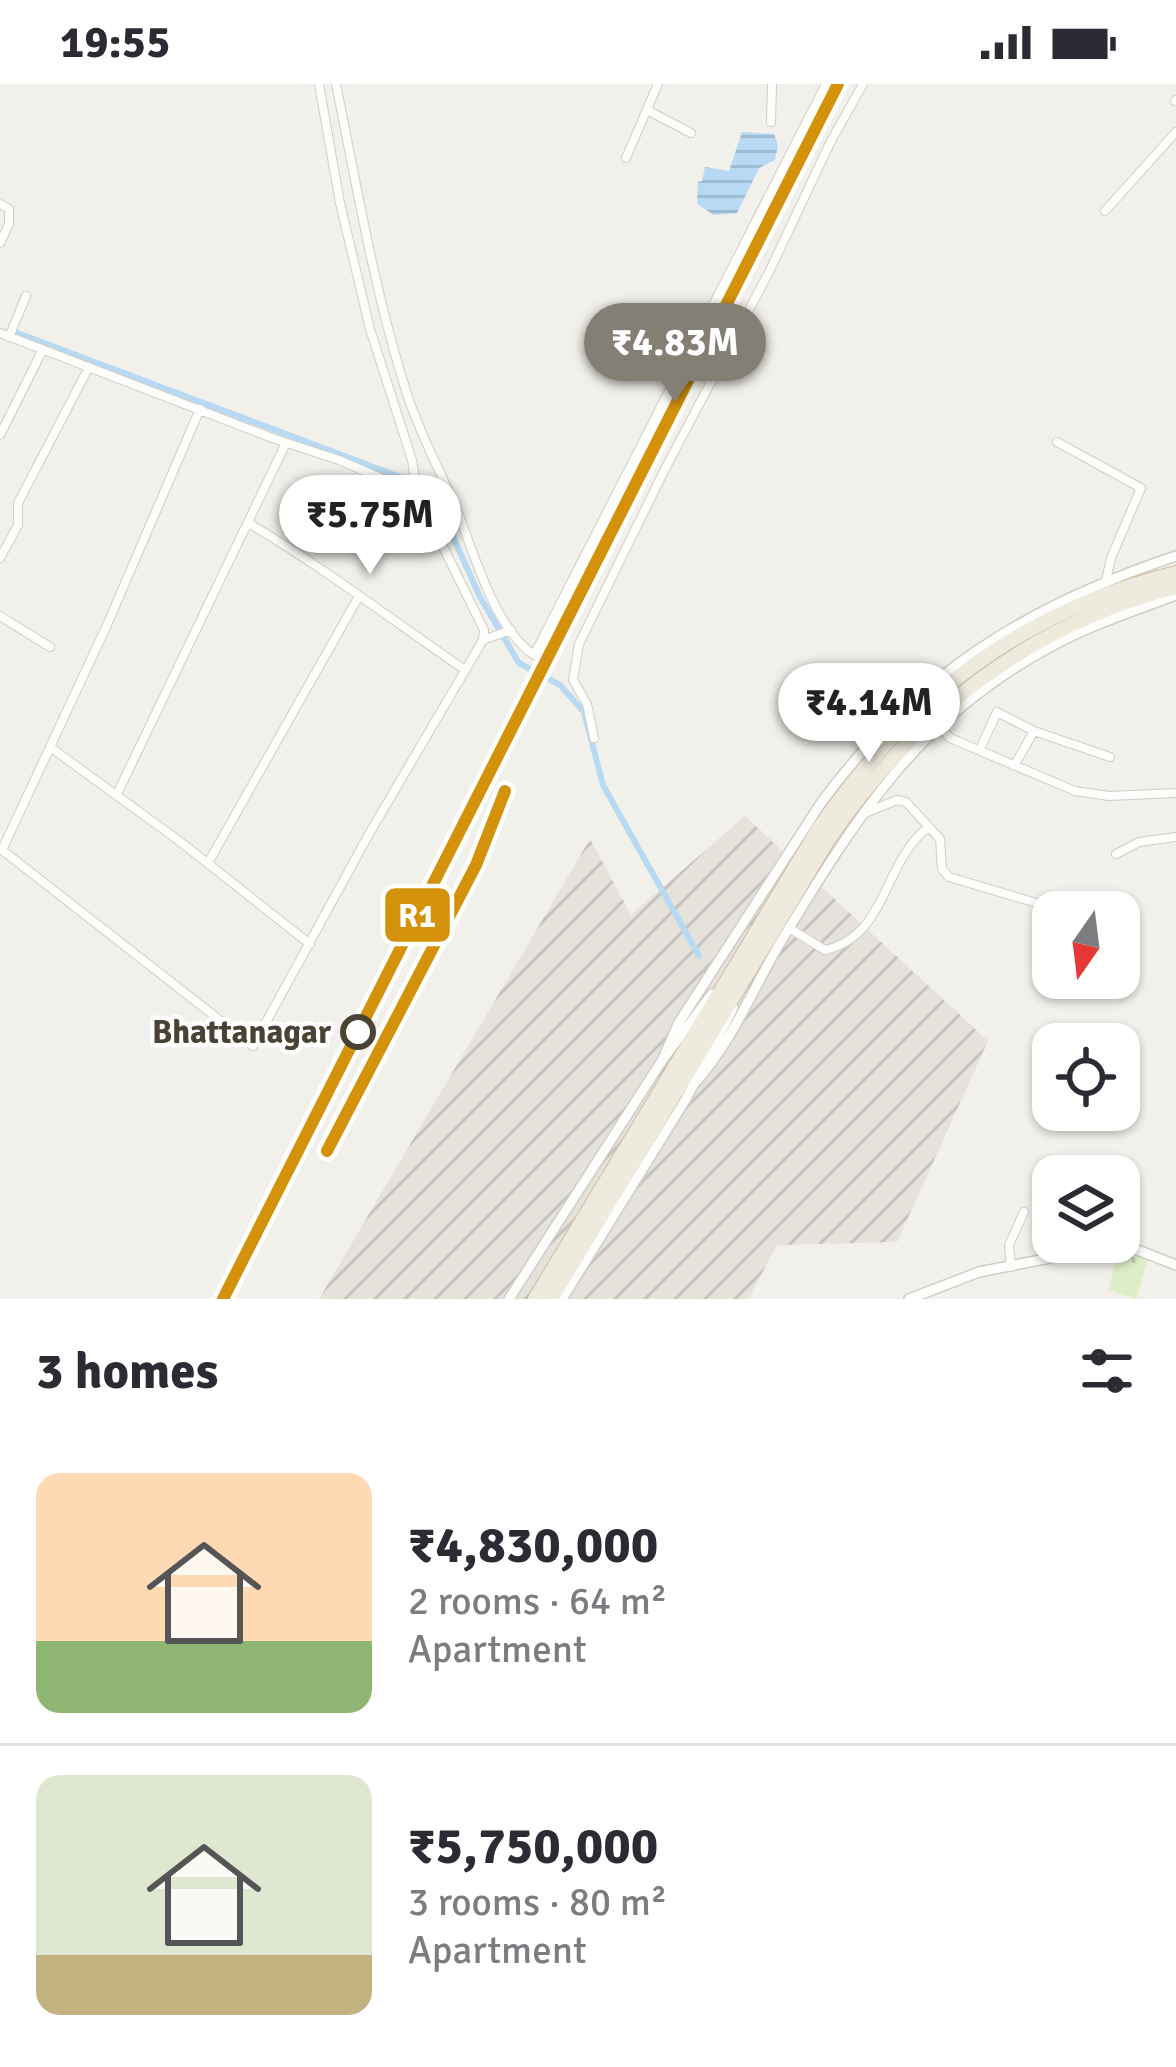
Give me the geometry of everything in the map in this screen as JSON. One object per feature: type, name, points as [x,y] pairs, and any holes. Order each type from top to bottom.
[{"type":"highway","points":[[535,1299],[735,964],[852,781],[913,714],[964,671],[1044,621],[1115,590],[1176,573]]},
{"type":"highway","points":[[551,1299],[851,806],[915,732],[962,691],[1049,634],[1118,604],[1176,591]]},
{"type":"street","points":[[200,409],[2,850],[253,1046],[483,640],[484,629],[417,494],[370,329],[319,84]]},
{"type":"street","points":[[336,84],[359,209],[426,449],[449,492],[487,588],[511,630],[534,655],[826,84]]},
{"type":"street","points":[[626,158],[658,84]]},
{"type":"street","points":[[770,122],[772,84]]},
{"type":"street","points":[[595,739],[586,704],[573,680],[579,644],[863,84]]},
{"type":"street","points":[[646,110],[691,133]]},
{"type":"street","points":[[1105,211],[1176,131]]},
{"type":"street","points":[[0,204],[9,209],[9,224],[0,243]]},
{"type":"street","points":[[26,296],[4,335],[339,460],[417,494]]},
{"type":"street","points":[[0,435],[42,350]]},
{"type":"street","points":[[0,558],[18,525],[18,502],[88,367]]},
{"type":"street","points":[[1057,442],[1141,488],[1106,581]]},
{"type":"street","points":[[286,443],[248,518],[250,524],[317,563],[465,670]]},
{"type":"street","points":[[117,794],[250,524]]},
{"type":"street","points":[[663,1059],[678,1024],[803,830],[908,702],[982,644],[1041,610],[1176,556]]},
{"type":"street","points":[[693,1085],[722,1050],[858,816],[897,768],[939,726],[1000,677],[1050,646],[1176,591]]},
{"type":"street","points":[[208,863],[359,596]]},
{"type":"street","points":[[0,616],[50,647]]},
{"type":"street","points":[[483,640],[511,630]]},
{"type":"street","points":[[980,749],[997,712],[1034,731],[1110,757]]},
{"type":"street","points":[[939,726],[950,738],[1075,791],[1109,796],[1176,793]]},
{"type":"street","points":[[1014,766],[1034,731]]},
{"type":"street","points":[[50,747],[310,944]]},
{"type":"street","points":[[858,816],[897,800],[906,802],[940,839],[942,869],[949,877],[1032,902]]},
{"type":"street","points":[[789,928],[826,950],[865,933],[910,841],[927,828]]},
{"type":"street","points":[[1116,854],[1139,842],[1176,837]]},
{"type":"street","points":[[562,1299],[693,1085],[762,950]]},
{"type":"street","points":[[509,1299],[663,1059],[735,964]]},
{"type":"street","points":[[1011,1267],[1010,1245],[1024,1212]]},
{"type":"street","points":[[1140,1251],[1176,1264]]},
{"type":"street","points":[[909,1299],[980,1272],[1032,1260]]},
{"type":"shaded area","points":[[745,816],[988,1041],[897,1242],[777,1245],[748,1299],[319,1299],[590,839],[631,915]]},
{"type":"green space","points":[[1140,1253],[1149,1256],[1136,1299],[1109,1290],[1114,1263],[1140,1263]]},
{"type":"water","points":[[742,132],[774,134],[775,160],[759,168],[737,213],[714,215],[697,204],[698,182],[705,167],[729,171]]},
{"type":"waterway","points":[[15,332],[430,485],[480,597],[519,663],[560,685],[584,712],[603,785],[699,956]]},
{"type":"transit line","name":"R1","points":[[223,1299],[838,84]]},
{"type":"transit line","name":"R1","points":[[327,1151],[476,865],[505,791]]},
{"type":"place","name":"Bhattanagar","points":[[358,1032]]}]
